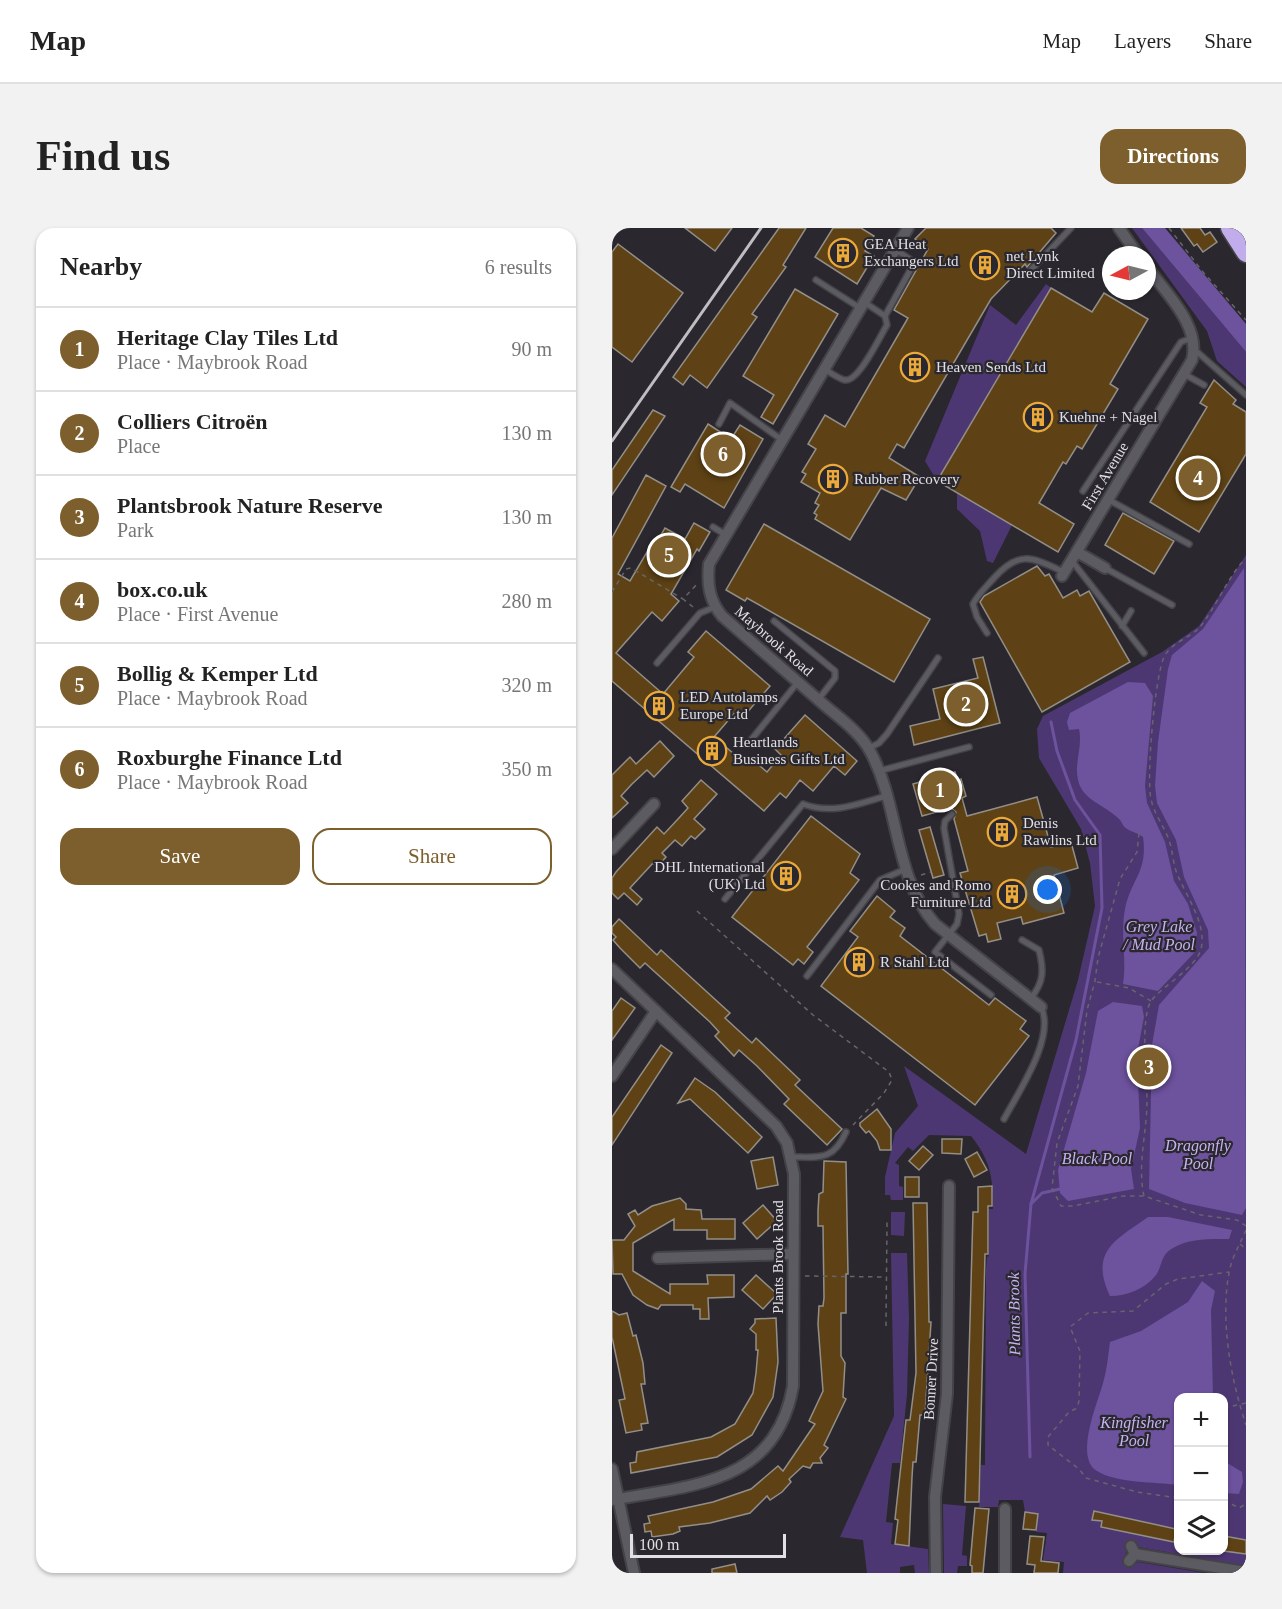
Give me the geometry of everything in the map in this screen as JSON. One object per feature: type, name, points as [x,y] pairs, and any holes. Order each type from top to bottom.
[{"type":"highway","points":[[1230,228],[1246,253]]},
{"type":"street","points":[[708,571],[709,564],[908,228]]},
{"type":"street","points":[[1119,228],[1132,246]]},
{"type":"street","points":[[1156,280],[1190,327],[1195,350]]},
{"type":"street","name":"First Avenue","points":[[1063,574],[1184,374],[1195,350]]},
{"type":"street","points":[[1074,557],[1105,568]]},
{"type":"street","name":"Maybrook Road","points":[[708,571],[709,590],[714,607],[869,748],[879,771],[906,869],[921,909],[948,934],[1041,1007]]},
{"type":"street","points":[[612,849],[654,804]]},
{"type":"street","name":"Plants Brook Road","points":[[612,969],[776,1126],[787,1143],[792,1157],[793,1386],[789,1406],[769,1445],[745,1466],[732,1472],[615,1499]]},
{"type":"street","points":[[612,1076],[656,1011]]},
{"type":"street","name":"Bonner Drive","points":[[936,1573],[935,1497],[947,1394],[949,1186]]},
{"type":"street","points":[[658,1258],[792,1254]]},
{"type":"street","points":[[612,1468],[615,1499],[634,1573]]},
{"type":"street","points":[[1005,1509],[1005,1573]]},
{"type":"street","points":[[1132,1554],[1246,1572]]},
{"type":"lane","points":[[1028,273],[1071,228]]},
{"type":"lane","points":[[824,369],[846,380],[853,379],[887,325],[885,315],[912,267],[911,260],[895,249]]},
{"type":"lane","points":[[816,280],[885,315]]},
{"type":"lane","points":[[1083,491],[1181,342],[1192,338]]},
{"type":"lane","points":[[1195,350],[1246,395]]},
{"type":"lane","points":[[1184,374],[1204,385]]},
{"type":"lane","points":[[719,424],[730,403],[782,440]]},
{"type":"lane","points":[[1108,500],[1189,544]]},
{"type":"lane","points":[[713,527],[726,535]]},
{"type":"lane","points":[[1074,557],[1122,626],[1144,653]]},
{"type":"lane","points":[[987,633],[977,617],[973,604],[1004,567],[1013,561],[1028,558],[1063,574]]},
{"type":"lane","points":[[1105,568],[1172,605]]},
{"type":"lane","points":[[657,663],[700,613],[714,607]]},
{"type":"lane","points":[[1122,626],[1131,612]]},
{"type":"lane","points":[[774,621],[835,671],[835,678],[818,700]]},
{"type":"lane","points":[[869,748],[879,743],[887,734],[938,658]]},
{"type":"lane","points":[[751,740],[798,682]]},
{"type":"lane","points":[[879,771],[969,747]]},
{"type":"lane","points":[[725,899],[803,804],[818,810],[829,810],[886,796]]},
{"type":"lane","points":[[952,814],[945,821],[944,828],[959,914],[957,924],[935,952],[991,995]]},
{"type":"lane","points":[[807,976],[880,880],[906,869]]},
{"type":"lane","points":[[1022,940],[1039,950],[1042,964],[1040,987],[1031,998]]},
{"type":"lane","points":[[1004,1119],[1039,1050],[1044,1017],[1041,1007]]},
{"type":"lane","points":[[792,1157],[825,1156],[835,1152],[846,1132]]},
{"type":"path","points":[[1169,228],[1203,272],[1246,320]]},
{"type":"path","points":[[1144,1196],[1140,1179],[1147,1100],[1144,1066],[1147,1015],[1151,1001],[1190,964],[1200,950],[1202,937],[1198,921],[1177,873],[1170,841],[1150,798],[1151,747],[1159,671],[1164,657],[1175,643],[1199,629],[1242,561],[1246,560]]},
{"type":"path","points":[[612,592],[628,567],[683,598],[700,613]]},
{"type":"path","points":[[683,598],[708,571]]},
{"type":"path","points":[[1139,833],[1137,852],[1120,879],[1098,958],[1095,981],[1087,1010],[1078,1086],[1057,1143],[1053,1177],[1054,1197],[1060,1206],[1073,1206],[1124,1196],[1144,1196],[1201,1215],[1237,1220],[1246,1226]]},
{"type":"path","points":[[697,910],[813,1015],[890,1072],[891,1080],[884,1093],[846,1132]]},
{"type":"path","points":[[1095,981],[1129,988],[1151,1001]]},
{"type":"path","points":[[886,1326],[887,1221]]},
{"type":"path","points":[[1246,1230],[1229,1272],[1229,1338],[1240,1405],[1246,1425]]},
{"type":"path","points":[[1240,1244],[1246,1249]]},
{"type":"path","points":[[1174,1497],[1137,1492],[1086,1478],[1079,1468],[1048,1445],[1048,1437],[1069,1412],[1077,1408],[1079,1401],[1080,1352],[1070,1328],[1082,1315],[1133,1311],[1166,1284],[1188,1276],[1229,1272]]},
{"type":"path","points":[[792,1275],[886,1276]]},
{"type":"path","points":[[1228,1407],[1246,1403]]},
{"type":"path","points":[[1226,1501],[1239,1508],[1246,1504]]},
{"type":"shaded area","points":[[1132,228],[1142,228],[1246,352],[1246,387],[1217,361],[1207,331],[1156,261],[1156,246],[1145,246]]},
{"type":"shaded area","points":[[1046,284],[1051,288],[937,481],[925,461],[990,305],[1016,325]]},
{"type":"shaded area","points":[[957,493],[1012,525],[993,563],[987,561],[980,531],[957,509]]},
{"type":"shaded area","points":[[1246,555],[1246,1566],[1183,1555],[1228,1555],[1228,1393],[1174,1393],[1174,1553],[1138,1547],[1133,1541],[1127,1545],[1125,1562],[1130,1568],[1138,1562],[1204,1573],[1063,1573],[1064,1562],[1043,1560],[1047,1533],[1036,1532],[1038,1514],[1025,1512],[1023,1500],[999,1500],[998,1507],[979,1507],[981,1465],[985,1465],[986,1269],[989,1256],[989,1209],[993,1209],[990,1170],[987,1162],[971,1136],[929,1135],[913,1151],[908,1147],[895,1163],[899,1165],[899,1186],[903,1187],[903,1200],[891,1200],[890,1195],[885,1195],[885,1177],[895,1133],[918,1106],[904,1066],[1026,1154],[1078,980],[1095,906],[1090,863],[1081,829],[1039,758],[1037,729],[1043,716],[1162,652],[1199,626]]},
{"type":"shaded area","points":[[891,1212],[905,1212],[904,1236],[891,1235]]},
{"type":"shaded area","points":[[891,1253],[907,1253],[909,1319],[907,1394],[900,1463],[892,1463],[886,1522],[893,1523],[891,1544],[928,1549],[929,1573],[915,1573],[914,1565],[900,1567],[900,1573],[867,1573],[863,1540],[840,1537],[894,1416]]},
{"type":"shaded area","points":[[943,1504],[966,1506],[962,1555],[967,1556],[967,1566],[958,1566],[957,1573],[944,1573]]},
{"type":"water","points":[[1142,228],[1165,228],[1246,324],[1246,352]]},
{"type":"water","name":"Dragonfly Pool","points":[[1244,568],[1246,1208],[1242,1215],[1185,1203],[1149,1189],[1152,1045],[1159,1005],[1209,948],[1208,930],[1184,877],[1176,840],[1157,803],[1155,786],[1158,742],[1168,669],[1172,655],[1203,629]]},
{"type":"water","name":"Grey Lake / Mud Pool","points":[[1128,682],[1145,683],[1153,696],[1145,786],[1147,803],[1165,842],[1174,881],[1188,904],[1197,933],[1195,952],[1158,991],[1123,984],[1125,909],[1143,859],[1143,837],[1125,828],[1113,813],[1089,797],[1080,787],[1077,773],[1079,729],[1069,730],[1067,722],[1070,713]]},
{"type":"water","name":"Black Pool","points":[[1113,1002],[1142,1006],[1144,1017],[1137,1054],[1140,1128],[1131,1169],[1134,1189],[1068,1201],[1060,1193],[1058,1170],[1086,1073],[1098,1011]]},
{"type":"water","points":[[1148,1217],[1168,1217],[1232,1230],[1229,1239],[1193,1241],[1173,1248],[1166,1254],[1156,1275],[1147,1284],[1123,1295],[1110,1296],[1104,1281],[1104,1257],[1116,1240]]},
{"type":"water","name":"Kingfisher Pool","points":[[1202,1281],[1215,1291],[1211,1310],[1213,1393],[1174,1393],[1174,1485],[1125,1480],[1097,1471],[1090,1464],[1087,1442],[1106,1373],[1110,1342],[1141,1331],[1188,1302]]},
{"type":"water","points":[[1228,1463],[1242,1472],[1243,1482],[1239,1494],[1228,1493]]},
{"type":"building","points":[[685,228],[732,228],[715,251]]},
{"type":"building","points":[[779,228],[806,228],[783,265],[786,267],[752,314],[757,317],[707,388],[690,375],[683,385],[673,377]]},
{"type":"building","name":"GEA Heat Exchangers Ltd","points":[[833,228],[861,228],[874,236],[865,251],[874,256],[857,284],[815,257]]},
{"type":"building","points":[[926,228],[1051,228],[1056,233],[1027,267],[1025,264],[991,299],[904,448],[897,444],[889,458],[920,477],[906,500],[881,488],[850,540],[815,519],[817,515],[814,513],[819,505],[815,503],[820,493],[801,482],[806,474],[802,472],[816,449],[808,444],[825,415],[845,427],[908,318],[894,310],[928,249],[915,239]]},
{"type":"building","points":[[1181,228],[1200,228],[1205,235],[1210,232],[1217,242],[1203,252],[1197,244],[1194,246]]},
{"type":"building","points":[[618,244],[683,293],[632,362],[612,347],[612,252]]},
{"type":"building","name":"Kuehne + Nagel","points":[[1051,288],[1092,312],[1102,296],[1102,300],[1116,300],[1148,319],[1110,384],[1118,389],[1082,449],[1077,446],[1066,464],[1063,462],[1039,503],[1074,524],[1058,552],[937,481]]},
{"type":"building","points":[[795,289],[838,314],[773,424],[761,417],[774,395],[743,376]]},
{"type":"building","points":[[1214,380],[1236,400],[1233,404],[1246,412],[1246,454],[1199,532],[1150,502],[1207,407],[1200,403]]},
{"type":"building","points":[[653,410],[665,416],[612,495],[612,470]]},
{"type":"building","points":[[708,424],[731,439],[740,425],[763,439],[724,508],[685,484],[680,492],[671,487]]},
{"type":"building","points":[[646,475],[666,486],[618,574],[630,581],[654,540],[657,542],[665,528],[685,539],[694,523],[710,532],[699,551],[697,549],[671,594],[679,601],[662,621],[652,612],[616,653],[663,694],[694,657],[688,652],[706,631],[770,686],[745,715],[738,709],[714,737],[747,765],[752,759],[767,772],[781,755],[775,749],[805,715],[857,761],[845,775],[834,766],[813,791],[800,780],[786,798],[780,793],[764,811],[612,681],[612,538]]},
{"type":"building","points":[[1123,513],[1174,541],[1154,574],[1105,545]]},
{"type":"building","points":[[764,524],[930,619],[894,682],[747,598],[745,601],[726,590]]},
{"type":"building","points":[[1037,566],[1045,576],[1049,574],[1063,598],[1077,590],[1080,596],[1089,591],[1130,662],[1042,712],[980,602],[984,596]]},
{"type":"building","points":[[983,657],[1000,723],[914,745],[910,726],[940,719],[933,689],[978,678],[973,659]]},
{"type":"building","points":[[660,741],[674,756],[654,777],[647,770],[632,784],[621,796],[628,803],[612,818],[612,775],[630,757],[636,764]]},
{"type":"building","points":[[955,772],[958,781],[961,779],[966,796],[962,798],[967,816],[1037,797],[1051,847],[1071,842],[1078,868],[1054,875],[1064,913],[1023,924],[1021,917],[997,923],[1001,939],[988,942],[986,934],[979,936],[960,873],[968,871],[954,819],[956,812],[951,808],[922,816],[913,784]]},
{"type":"building","points":[[701,780],[717,794],[694,819],[705,829],[695,839],[691,836],[682,846],[675,840],[662,853],[666,857],[657,867],[653,863],[630,888],[642,899],[637,905],[624,893],[618,899],[612,893],[612,878],[616,872],[657,827],[664,834],[678,819],[688,808],[682,801]]},
{"type":"building","points":[[811,816],[860,854],[850,873],[859,880],[807,947],[813,952],[804,964],[798,959],[793,965],[732,917]]},
{"type":"building","points":[[930,827],[944,875],[933,878],[919,830]]},
{"type":"building","points":[[877,896],[895,911],[890,917],[905,928],[900,936],[989,1005],[995,998],[1026,1021],[1020,1029],[1029,1036],[975,1105],[821,986],[858,937],[850,931]]},
{"type":"building","points":[[619,919],[657,955],[661,950],[730,1013],[725,1018],[752,1043],[756,1038],[800,1080],[795,1085],[842,1129],[827,1145],[784,1104],[789,1099],[757,1066],[739,1050],[734,1056],[715,1036],[719,1032],[710,1022],[645,963],[640,968],[620,948],[613,940],[616,937],[612,933],[612,927]]},
{"type":"building","points":[[621,998],[635,1008],[612,1040],[612,1011]]},
{"type":"building","points":[[661,1045],[672,1053],[612,1145],[612,1117]]},
{"type":"building","points":[[695,1078],[715,1092],[762,1137],[748,1153],[690,1099],[678,1103]]},
{"type":"building","points":[[877,1109],[891,1129],[891,1150],[880,1150],[877,1141],[869,1131],[866,1133],[860,1126],[860,1123]]},
{"type":"building","points":[[942,1139],[962,1139],[961,1154],[942,1153]]},
{"type":"building","points":[[923,1146],[933,1155],[919,1170],[909,1161]]},
{"type":"building","points":[[977,1152],[987,1170],[974,1177],[965,1159]]},
{"type":"building","points":[[773,1157],[778,1185],[757,1189],[751,1161]]},
{"type":"building","points":[[824,1161],[846,1162],[848,1274],[846,1274],[846,1313],[841,1313],[841,1356],[845,1363],[843,1397],[846,1399],[824,1445],[828,1448],[820,1458],[822,1463],[813,1463],[810,1468],[803,1466],[789,1479],[791,1482],[782,1492],[770,1500],[767,1496],[750,1513],[710,1523],[679,1527],[680,1531],[673,1534],[652,1537],[651,1531],[645,1532],[644,1524],[650,1523],[648,1516],[713,1502],[751,1489],[778,1466],[783,1471],[815,1424],[809,1421],[823,1391],[818,1324],[819,1306],[823,1306],[824,1298],[823,1226],[818,1226],[818,1211],[819,1194],[823,1192]]},
{"type":"building","points":[[905,1177],[919,1177],[919,1197],[905,1197]]},
{"type":"building","points":[[992,1186],[992,1206],[988,1206],[988,1254],[985,1254],[979,1502],[965,1502],[973,1212],[978,1212],[978,1187]]},
{"type":"building","points":[[680,1198],[686,1204],[686,1209],[701,1210],[702,1219],[735,1219],[735,1239],[707,1239],[707,1230],[674,1230],[674,1219],[633,1243],[633,1271],[670,1294],[670,1284],[708,1284],[707,1275],[734,1275],[734,1297],[708,1298],[709,1319],[700,1319],[700,1309],[693,1309],[693,1305],[661,1305],[658,1309],[647,1305],[633,1295],[622,1274],[613,1274],[612,1240],[624,1240],[635,1226],[628,1214],[635,1210],[638,1215],[652,1206]]},
{"type":"building","points":[[913,1203],[927,1203],[929,1322],[931,1322],[925,1415],[920,1415],[916,1462],[913,1462],[909,1546],[895,1544],[898,1520],[895,1519],[906,1420],[910,1420],[916,1373]]},
{"type":"building","points":[[763,1205],[777,1221],[757,1239],[743,1223]]},
{"type":"building","points":[[756,1275],[777,1294],[763,1309],[742,1290]]},
{"type":"building","points":[[612,1311],[619,1315],[627,1313],[633,1336],[636,1335],[643,1363],[645,1384],[641,1384],[648,1423],[641,1424],[642,1430],[626,1433],[619,1400],[625,1399],[612,1337]]},
{"type":"building","points":[[776,1318],[778,1362],[773,1397],[752,1435],[717,1457],[631,1473],[630,1463],[636,1462],[637,1452],[711,1437],[735,1424],[753,1393],[758,1350],[756,1350],[756,1334],[750,1329],[755,1319]]},
{"type":"building","points":[[975,1508],[989,1509],[983,1573],[972,1573],[970,1565]]},
{"type":"building","points":[[1094,1511],[1174,1529],[1174,1542],[1101,1527],[1102,1521],[1092,1520]]},
{"type":"building","points":[[1025,1512],[1038,1514],[1036,1530],[1023,1529]]},
{"type":"building","points":[[1030,1536],[1044,1537],[1041,1561],[1059,1563],[1058,1573],[1034,1573],[1035,1565],[1027,1564]]},
{"type":"building","points":[[1228,1537],[1246,1540],[1246,1554],[1228,1552]]},
{"type":"building","points":[[735,1564],[737,1573],[712,1573],[712,1569]]},
{"type":"waterway","points":[[1031,1204],[1076,1040],[1102,908],[1100,835],[1075,800],[1057,751],[1051,722]]},
{"type":"waterway","name":"Plants Brook","points":[[1030,1457],[1025,1274],[1031,1204],[1042,1193],[1060,1189]]},
{"type":"railway","points":[[612,441],[761,228]]},
{"type":"place","name":"GEA Heat Exchangers Ltd","points":[[843,253]]},
{"type":"place","name":"net Lynk Direct Limited","points":[[985,265]]},
{"type":"place","name":"Heaven Sends Ltd","points":[[915,367]]},
{"type":"place","name":"Kuehne + Nagel","points":[[1038,417]]},
{"type":"place","name":"Roxburghe Finance Ltd","points":[[723,454]]},
{"type":"place","name":"box.co.uk","points":[[1198,478]]},
{"type":"place","name":"Rubber Recovery","points":[[833,479]]},
{"type":"place","name":"Bollig & Kemper Ltd","points":[[669,555]]},
{"type":"place","name":"Colliers Citroën","points":[[966,704]]},
{"type":"place","name":"LED Autolamps Europe Ltd","points":[[659,706]]},
{"type":"place","name":"Heartlands Business Gifts Ltd","points":[[712,751]]},
{"type":"place","name":"Heritage Clay Tiles Ltd","points":[[940,790]]},
{"type":"place","name":"Denis Rawlins Ltd","points":[[1002,832]]},
{"type":"place","name":"DHL International (UK) Ltd","points":[[786,876]]},
{"type":"place","name":"Cookes and Romo Furniture Ltd","points":[[1012,894]]},
{"type":"place","name":"R Stahl Ltd","points":[[859,962]]},
{"type":"place","name":"Plantsbrook Nature Reserve","points":[[1149,1067]]}]
